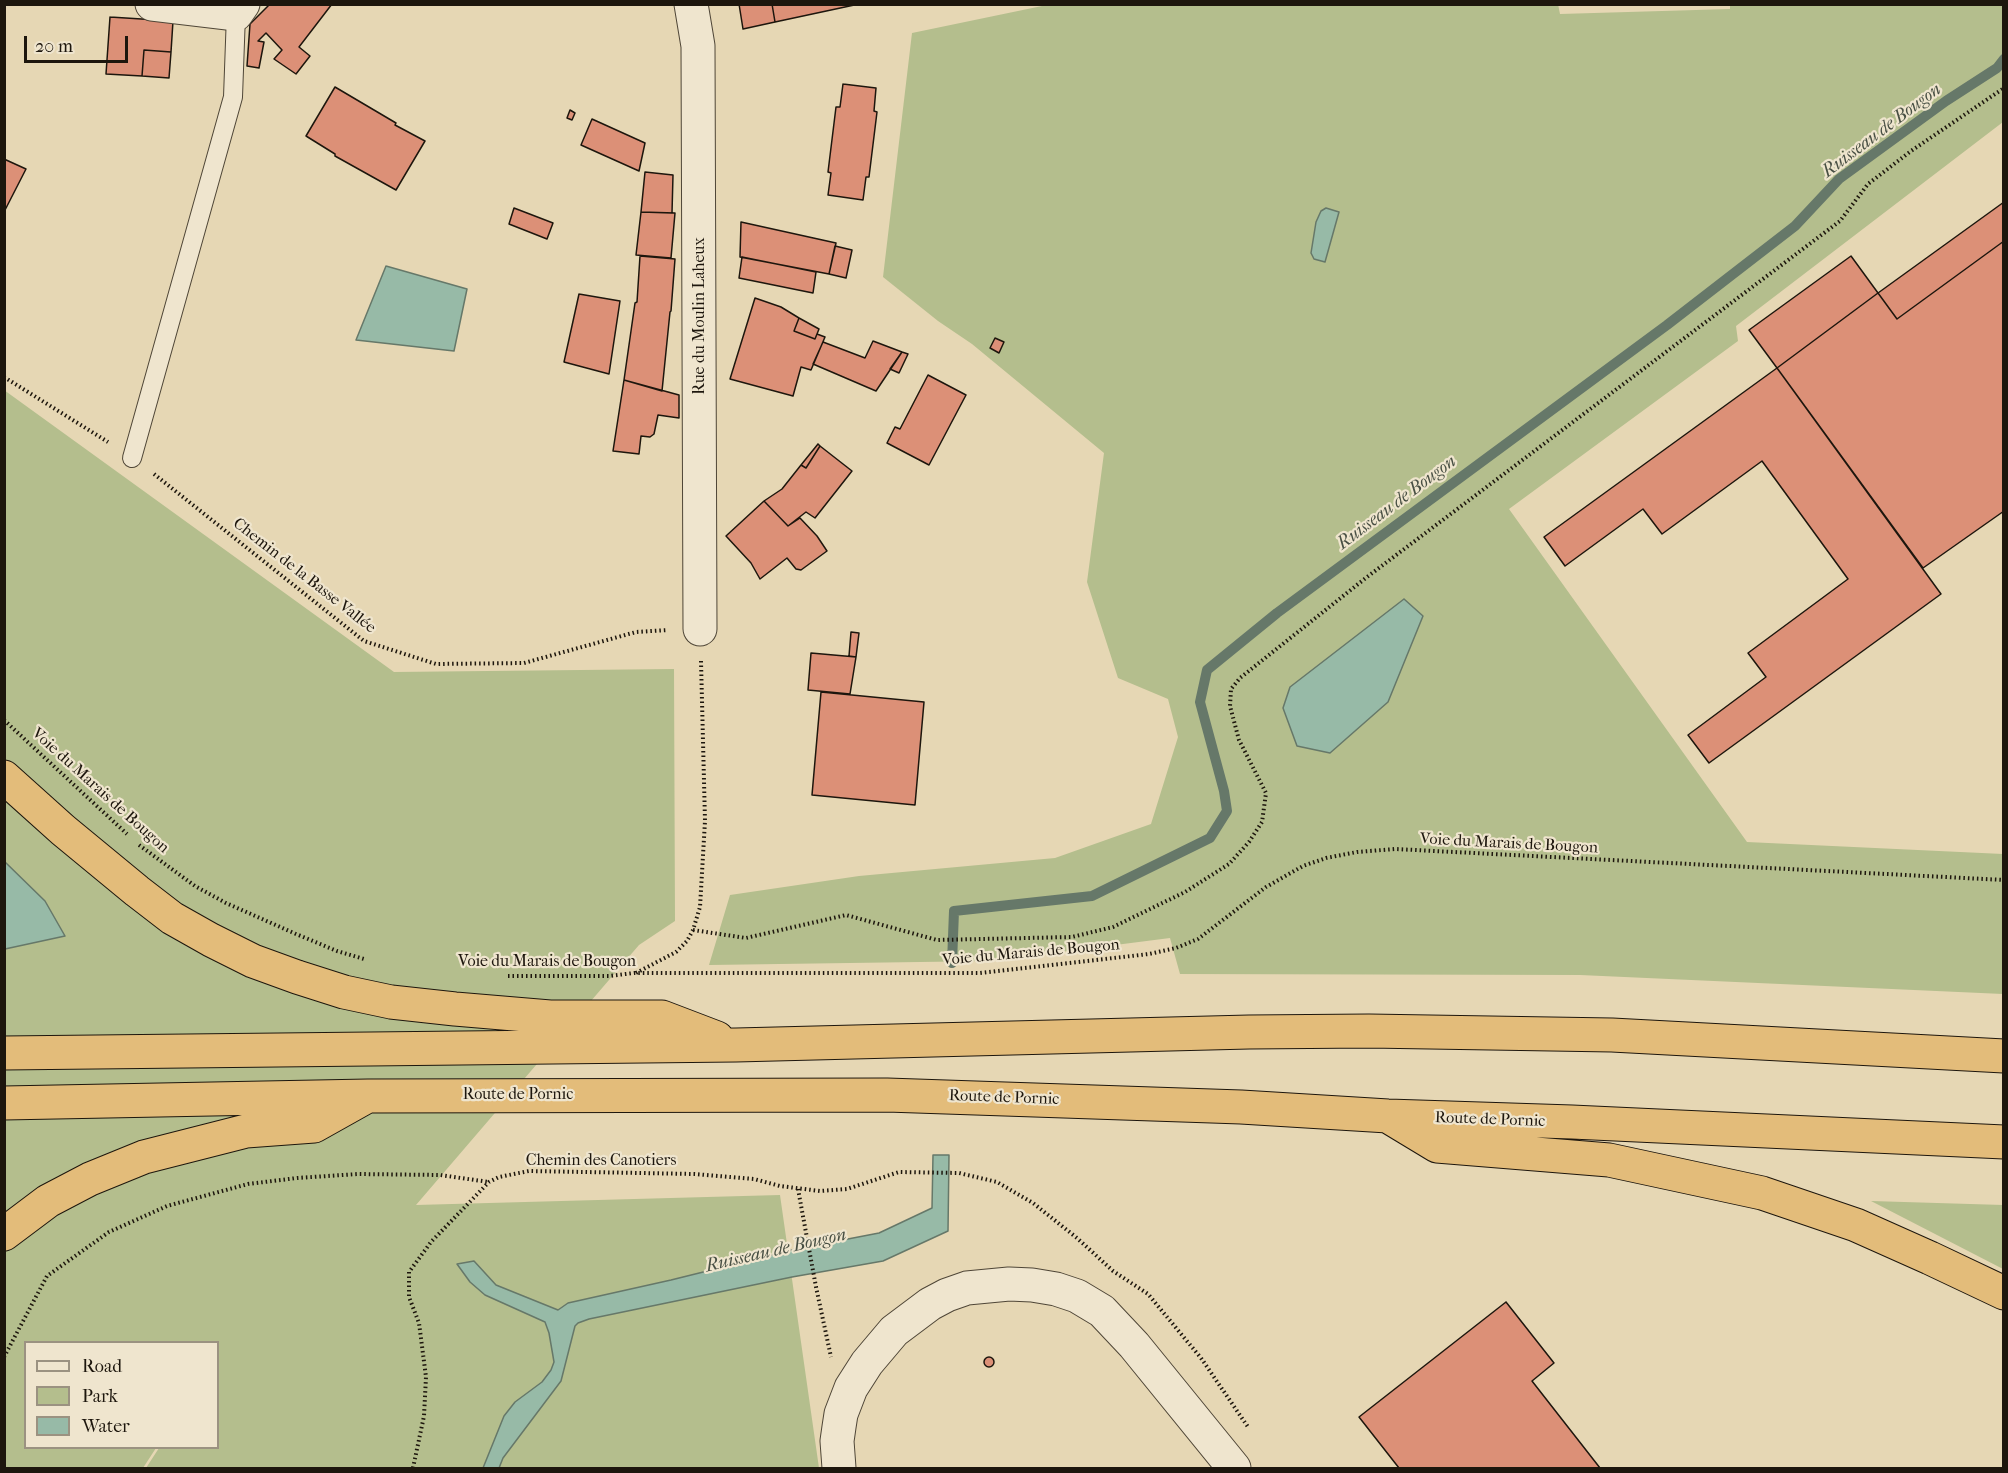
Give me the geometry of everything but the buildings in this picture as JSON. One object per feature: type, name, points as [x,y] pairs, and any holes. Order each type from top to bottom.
[{"type":"highway","points":[[4,777],[63,830],[172,918],[253,961],[344,992],[391,1002],[550,1017],[662,1017],[736,1045]]},
{"type":"highway","points":[[4,1053],[736,1045],[1369,1031],[1612,1035],[2004,1056]]},
{"type":"highway","name":"Route de Pornic","points":[[6,1103],[368,1096],[887,1095],[1241,1107],[1388,1116],[2004,1142]]},
{"type":"highway","points":[[4,1234],[48,1201],[90,1179],[144,1157],[246,1131],[314,1126],[368,1096]]},
{"type":"highway","points":[[1388,1116],[1437,1146],[1609,1160],[1762,1193],[1856,1226],[2004,1293]]},
{"type":"street","points":[[152,4],[239,9]]},
{"type":"street","name":"Rue du Moulin Laheux","points":[[691,4],[698,46],[700,629]]},
{"type":"street","points":[[839,1468],[838,1434],[841,1414],[851,1388],[867,1363],[894,1331],[930,1304],[967,1288],[1009,1284],[1032,1285],[1077,1296],[1102,1311],[1134,1345],[1234,1468]]},
{"type":"lane","points":[[132,458],[233,97],[239,9]]},
{"type":"path","points":[[693,930],[746,938],[846,915],[937,940],[1071,937],[1113,927],[1185,892],[1229,864],[1249,842],[1262,822],[1266,793],[1239,740],[1230,706],[1231,689],[1240,678],[1366,577],[1840,221],[1868,184],[2004,88]]},
{"type":"path","name":"Chemin de la Basse Vallée","points":[[4,377],[132,458],[364,641],[436,664],[524,663],[636,632],[700,629]]},
{"type":"path","points":[[634,973],[675,952],[687,941],[700,907],[705,821],[700,629]]},
{"type":"path","name":"Voie du Marais de Bougon","points":[[4,720],[128,836]]},
{"type":"path","name":"Voie du Marais de Bougon","points":[[137,843],[187,880],[226,903],[338,951],[373,961]]},
{"type":"path","name":"Voie du Marais de Bougon","points":[[504,976],[609,976],[634,973],[980,973],[1149,954],[1176,948],[1198,939],[1266,887],[1303,866],[1326,858],[1385,850],[2004,880]]},
{"type":"path","name":"Chemin des Canotiers","points":[[413,1468],[424,1416],[426,1377],[419,1323],[409,1297],[409,1272],[431,1242],[489,1182],[499,1177],[529,1171],[695,1174],[754,1179],[798,1189],[820,1191],[847,1190],[899,1172],[959,1173]]},
{"type":"path","points":[[4,1357],[47,1276],[109,1232],[167,1206],[248,1184],[297,1178],[358,1174],[440,1175],[489,1182]]},
{"type":"path","points":[[798,1189],[832,1362],[848,1399]]},
{"type":"green space","points":[[1043,4],[1558,4],[1560,14],[1730,9],[1730,4],[2003,5],[2003,122],[1736,326],[1738,341],[1509,509],[1747,842],[2003,854],[2003,994],[1580,975],[1180,974],[1170,938],[990,961],[709,965],[730,895],[859,876],[1055,858],[1151,824],[1178,737],[1168,699],[1118,678],[1087,582],[1104,453],[972,344],[938,321],[883,277],[912,33]]},
{"type":"green space","points":[[4,390],[394,672],[674,669],[675,921],[639,945],[416,1205],[780,1195],[819,1468],[146,1468],[158,1449],[219,1449],[219,1341],[24,1341],[24,1449],[155,1449],[143,1468],[5,1468]]},
{"type":"green space","points":[[1871,1201],[2003,1205],[2003,1269]]},
{"type":"water","points":[[1326,208],[1339,212],[1325,262],[1314,259],[1311,253],[1316,222],[1321,211]]},
{"type":"water","points":[[386,266],[467,289],[454,351],[356,340]]},
{"type":"water","points":[[1404,599],[1423,616],[1388,702],[1330,753],[1297,746],[1283,708],[1290,687]]},
{"type":"water","points":[[4,861],[45,901],[65,936],[5,949]]},
{"type":"water","points":[[933,1155],[949,1155],[948,1231],[883,1261],[792,1277],[578,1323],[575,1326],[561,1381],[503,1458],[499,1468],[483,1468],[504,1416],[515,1402],[542,1382],[554,1362],[545,1322],[485,1295],[470,1282],[457,1264],[474,1261],[496,1285],[558,1310],[568,1303],[796,1249],[879,1233],[932,1208]]},
{"type":"waterway","name":"Ruisseau de Bougon","points":[[952,963],[954,911],[1092,896],[1210,838],[1227,811],[1224,791],[1200,702],[1207,670],[1277,613],[1667,325],[1795,226],[1839,179],[1946,101],[1997,68],[2004,59]]}]
